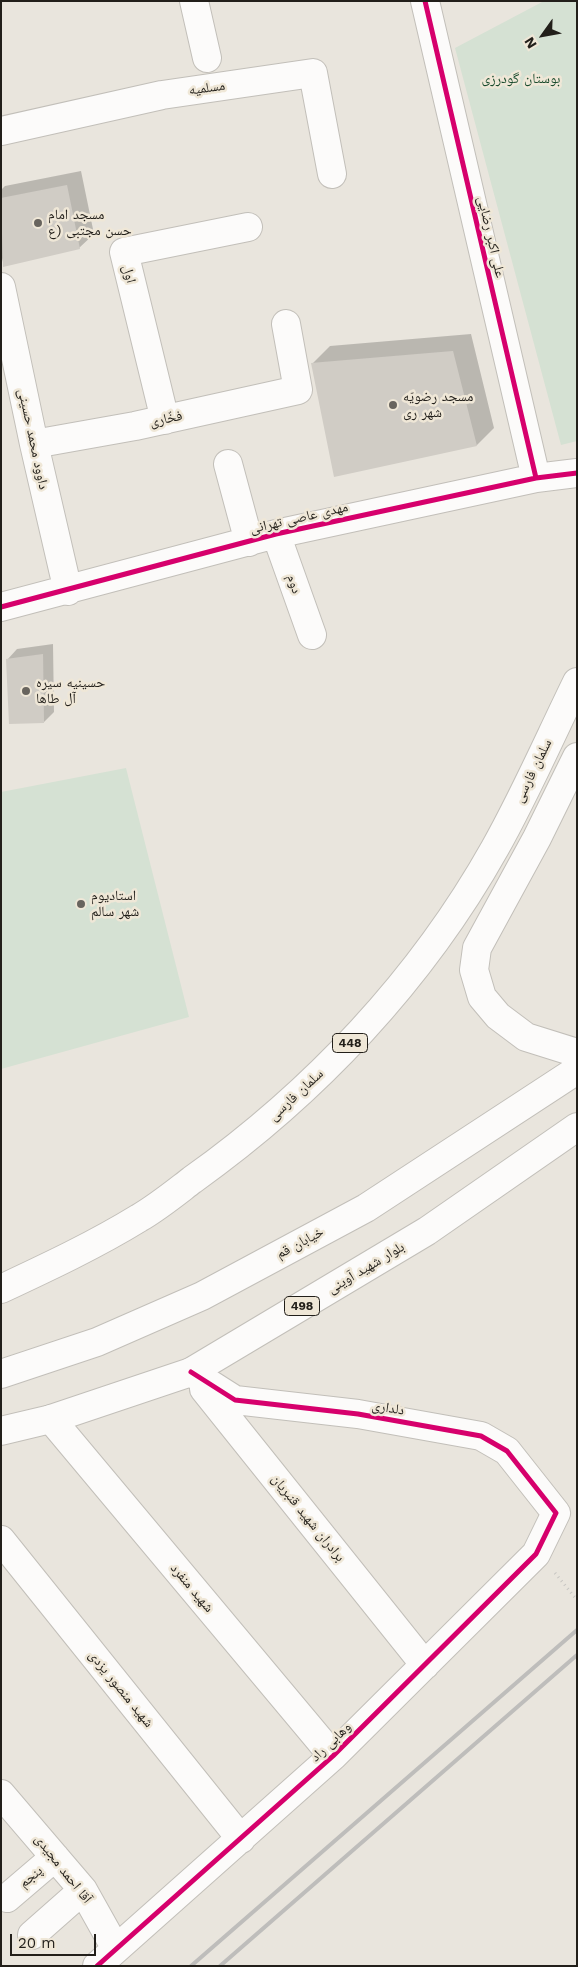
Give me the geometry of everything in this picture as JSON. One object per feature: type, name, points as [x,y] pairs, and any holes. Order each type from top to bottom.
[{"type":"street","points":[[194,1],[207,58]]},
{"type":"street","name":"علی اکبر رضایی","points":[[426,1],[536,478]]},
{"type":"street","name":"مسلمیه","points":[[1,131],[162,95],[313,73],[332,174]]},
{"type":"street","name":"اول","points":[[165,420],[124,252],[248,227]]},
{"type":"street","name":"داوود محمد حسینی","points":[[1,286],[34,444],[68,591]]},
{"type":"street","name":"فخّاری","points":[[34,444],[165,420],[298,390],[286,324]]},
{"type":"street","points":[[228,464],[249,542]]},
{"type":"street","name":"مهدی عاصی تهرانی","points":[[1,607],[68,591],[276,534],[536,478],[577,473]]},
{"type":"street","name":"دوم","points":[[276,534],[312,635]]},
{"type":"street","name":"سلمان فارسی","points":[[1,1289],[80,1251],[140,1217],[223,1158],[273,1118],[350,1043],[404,981],[448,924],[495,848],[577,682]]},
{"type":"street","points":[[577,757],[537,838],[477,948],[474,970],[482,997],[498,1016],[526,1037],[577,1053]]},
{"type":"street","name":"خیابان قم","points":[[1,1374],[97,1342],[202,1296],[366,1208],[577,1070]]},
{"type":"street","name":"بلوار شهید آوینی","points":[[1,1431],[51,1419],[190,1372],[427,1232],[577,1127]]},
{"type":"street","name":"دلداری","points":[[190,1372],[235,1400],[358,1414],[481,1436],[507,1451],[556,1513]]},
{"type":"street","name":"برادران شهید قنبریان","points":[[190,1372],[425,1665]]},
{"type":"street","name":"شهید منفرد","points":[[51,1419],[333,1756]]},
{"type":"street","name":"وهابی راد","points":[[107,1957],[333,1756],[536,1554],[556,1513]]},
{"type":"street","name":"شهید منصور یزدی","points":[[1,1540],[241,1839]]},
{"type":"street","name":"آقا احمد مجیدی","points":[[1,1794],[83,1890],[107,1957]]},
{"type":"street","name":"پنجم","points":[[6,1898],[55,1857]]},
{"type":"street","points":[[32,1935],[83,1890]]},
{"type":"path","points":[[551,1567],[577,1600]]},
{"type":"green space","name":"بوستان گودرزی","points":[[544,1],[577,1],[577,441],[561,445],[455,48]]},
{"type":"green space","name":"استادیوم شهر سالم","points":[[126,768],[189,1017],[1,1069],[1,792]]},
{"type":"building","name":"مسجد امام حسن مجتبی (ع","points":[[67,185],[80,249],[3,267],[1,198]]},
{"type":"building","name":"مسجد رضویّه شهر ری","points":[[453,351],[477,446],[334,477],[311,363]]},
{"type":"building","name":"حسینیه سیره آل طاها","points":[[43,654],[44,723],[9,724],[6,659]]},
{"type":"railway","points":[[191,1966],[577,1630]]},
{"type":"railway","points":[[220,1966],[577,1655]]},
{"type":"cycle path","points":[[425,1],[536,478]]},
{"type":"cycle path","points":[[1,607],[276,534],[536,478],[577,473]]},
{"type":"cycle path","points":[[97,1966],[333,1756],[536,1554],[556,1513],[507,1451],[481,1436],[358,1414],[235,1400],[191,1372]]},
{"type":"place","name":"مسجد امام حسن مجتبی (ع","points":[[38,223]]},
{"type":"place","name":"مسجد رضویّه شهر ری","points":[[393,405]]},
{"type":"place","name":"حسینیه سیره آل طاها","points":[[26,691]]},
{"type":"place","name":"استادیوم شهر سالم","points":[[81,904]]}]
